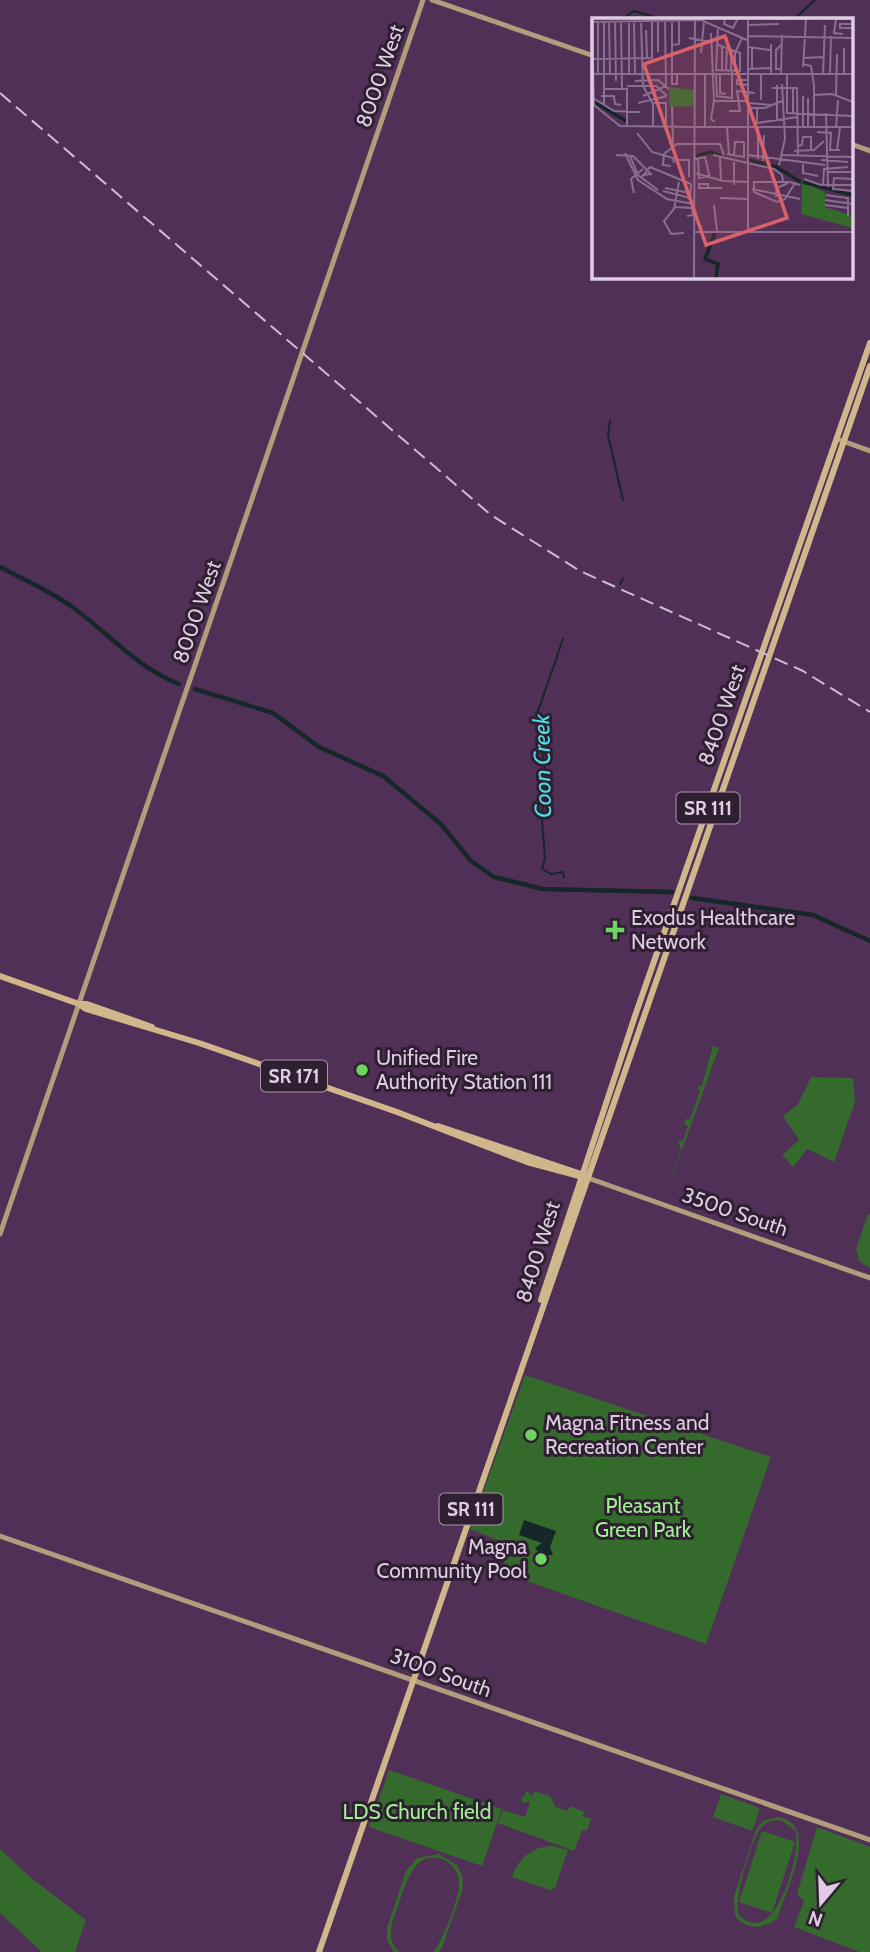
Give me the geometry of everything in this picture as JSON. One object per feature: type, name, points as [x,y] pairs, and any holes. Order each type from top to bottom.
[{"type":"main road","name":"8400 West","points":[[319,1952],[588,1178],[840,440],[870,343]]},
{"type":"main road","name":"8400 West","points":[[530,1339],[581,1175],[840,440],[870,366]]},
{"type":"main road","name":"3500 South","points":[[0,976],[434,1126],[481,1138],[588,1178]]},
{"type":"street","name":"8000 West","points":[[0,1234],[423,0]]},
{"type":"street","points":[[432,0],[592,56]]},
{"type":"street","points":[[852,144],[870,150]]},
{"type":"street","points":[[840,440],[870,451]]},
{"type":"street","name":"3500 South","points":[[588,1178],[870,1278]]},
{"type":"street","name":"3100 South","points":[[0,1536],[870,1840]]},
{"type":"green space","points":[[713,1046],[719,1048],[664,1199],[681,1150],[678,1141],[683,1141],[688,1126],[684,1124],[686,1119],[690,1119],[700,1091],[697,1088],[702,1085]]},
{"type":"green space","points":[[811,1077],[853,1078],[855,1102],[834,1162],[807,1149],[793,1167],[782,1155],[799,1140],[783,1116],[798,1104]]},
{"type":"green space","points":[[868,1214],[870,1268],[859,1261],[856,1249]]},
{"type":"green space","name":"Pleasant Green Park","points":[[525,1375],[771,1457],[706,1644],[501,1572],[510,1545],[470,1529]]},
{"type":"green space","name":"LDS Church field","points":[[389,1770],[502,1809],[482,1866],[369,1827]]},
{"type":"green space","points":[[527,1791],[532,1796],[534,1791],[550,1796],[556,1807],[567,1811],[570,1806],[585,1812],[582,1816],[591,1819],[587,1831],[582,1830],[574,1851],[498,1823],[503,1810],[525,1817],[530,1801],[523,1803],[521,1799]]},
{"type":"green space","points":[[721,1794],[760,1808],[752,1831],[713,1817]]},
{"type":"green space","points":[[777,1817],[790,1822],[797,1832],[799,1845],[797,1861],[777,1919],[755,1927],[745,1924],[735,1915],[734,1896],[756,1830],[763,1821]],"holes":[[[774,1820],[780,1820],[795,1830],[795,1856],[784,1893],[775,1909],[764,1920],[752,1923],[739,1915],[738,1897],[756,1836],[764,1825]]]},
{"type":"green space","points":[[817,1827],[870,1847],[870,1952],[860,1952],[794,1927],[804,1901],[797,1894]]},
{"type":"green space","points":[[762,1831],[795,1842],[772,1913],[739,1902]]},
{"type":"green space","points":[[552,1846],[568,1850],[555,1888],[550,1890],[512,1877],[518,1864],[532,1851]]},
{"type":"green space","points":[[0,1849],[30,1877],[86,1920],[75,1952],[42,1952],[0,1913]]},
{"type":"green space","points":[[439,1854],[457,1865],[463,1888],[443,1945],[439,1952],[433,1952],[450,1918],[459,1889],[459,1879],[448,1862],[429,1858],[416,1866],[403,1891],[391,1928],[392,1940],[399,1952],[394,1952],[387,1940],[387,1928],[406,1871],[417,1858]]},
{"type":"shaded area","points":[[524,1520],[556,1531],[550,1547],[553,1555],[541,1555],[535,1548],[542,1543],[519,1535]]},
{"type":"waterway","name":"Coon Creek","points":[[795,18],[815,0]]},
{"type":"waterway","name":"Coon Creek","points":[[624,18],[634,11],[658,18]]},
{"type":"waterway","name":"Coon Creek","points":[[610,421],[608,435],[623,500]]},
{"type":"waterway","points":[[0,567],[66,603],[137,660],[179,684]]},
{"type":"waterway","name":"Coon Creek","points":[[620,584],[623,578]]},
{"type":"waterway","name":"Coon Creek","points":[[563,639],[537,714],[545,771],[542,821],[545,858],[542,869],[551,874],[563,872],[564,877]]},
{"type":"waterway","points":[[195,689],[273,713],[319,747],[383,776],[441,824],[471,861],[494,877],[543,889],[672,892]]},
{"type":"waterway","points":[[692,898],[813,915],[870,941]]},
{"type":"railway","points":[[0,93],[491,515],[580,571],[803,671],[870,712]]},
{"type":"place","name":"Exodus Healthcare Network","points":[[615,930]]},
{"type":"place","name":"Unified Fire Authority Station 111","points":[[362,1070]]},
{"type":"place","name":"Magna Fitness and Recreation Center","points":[[531,1435]]},
{"type":"place","name":"Magna Community Pool","points":[[541,1559]]}]
